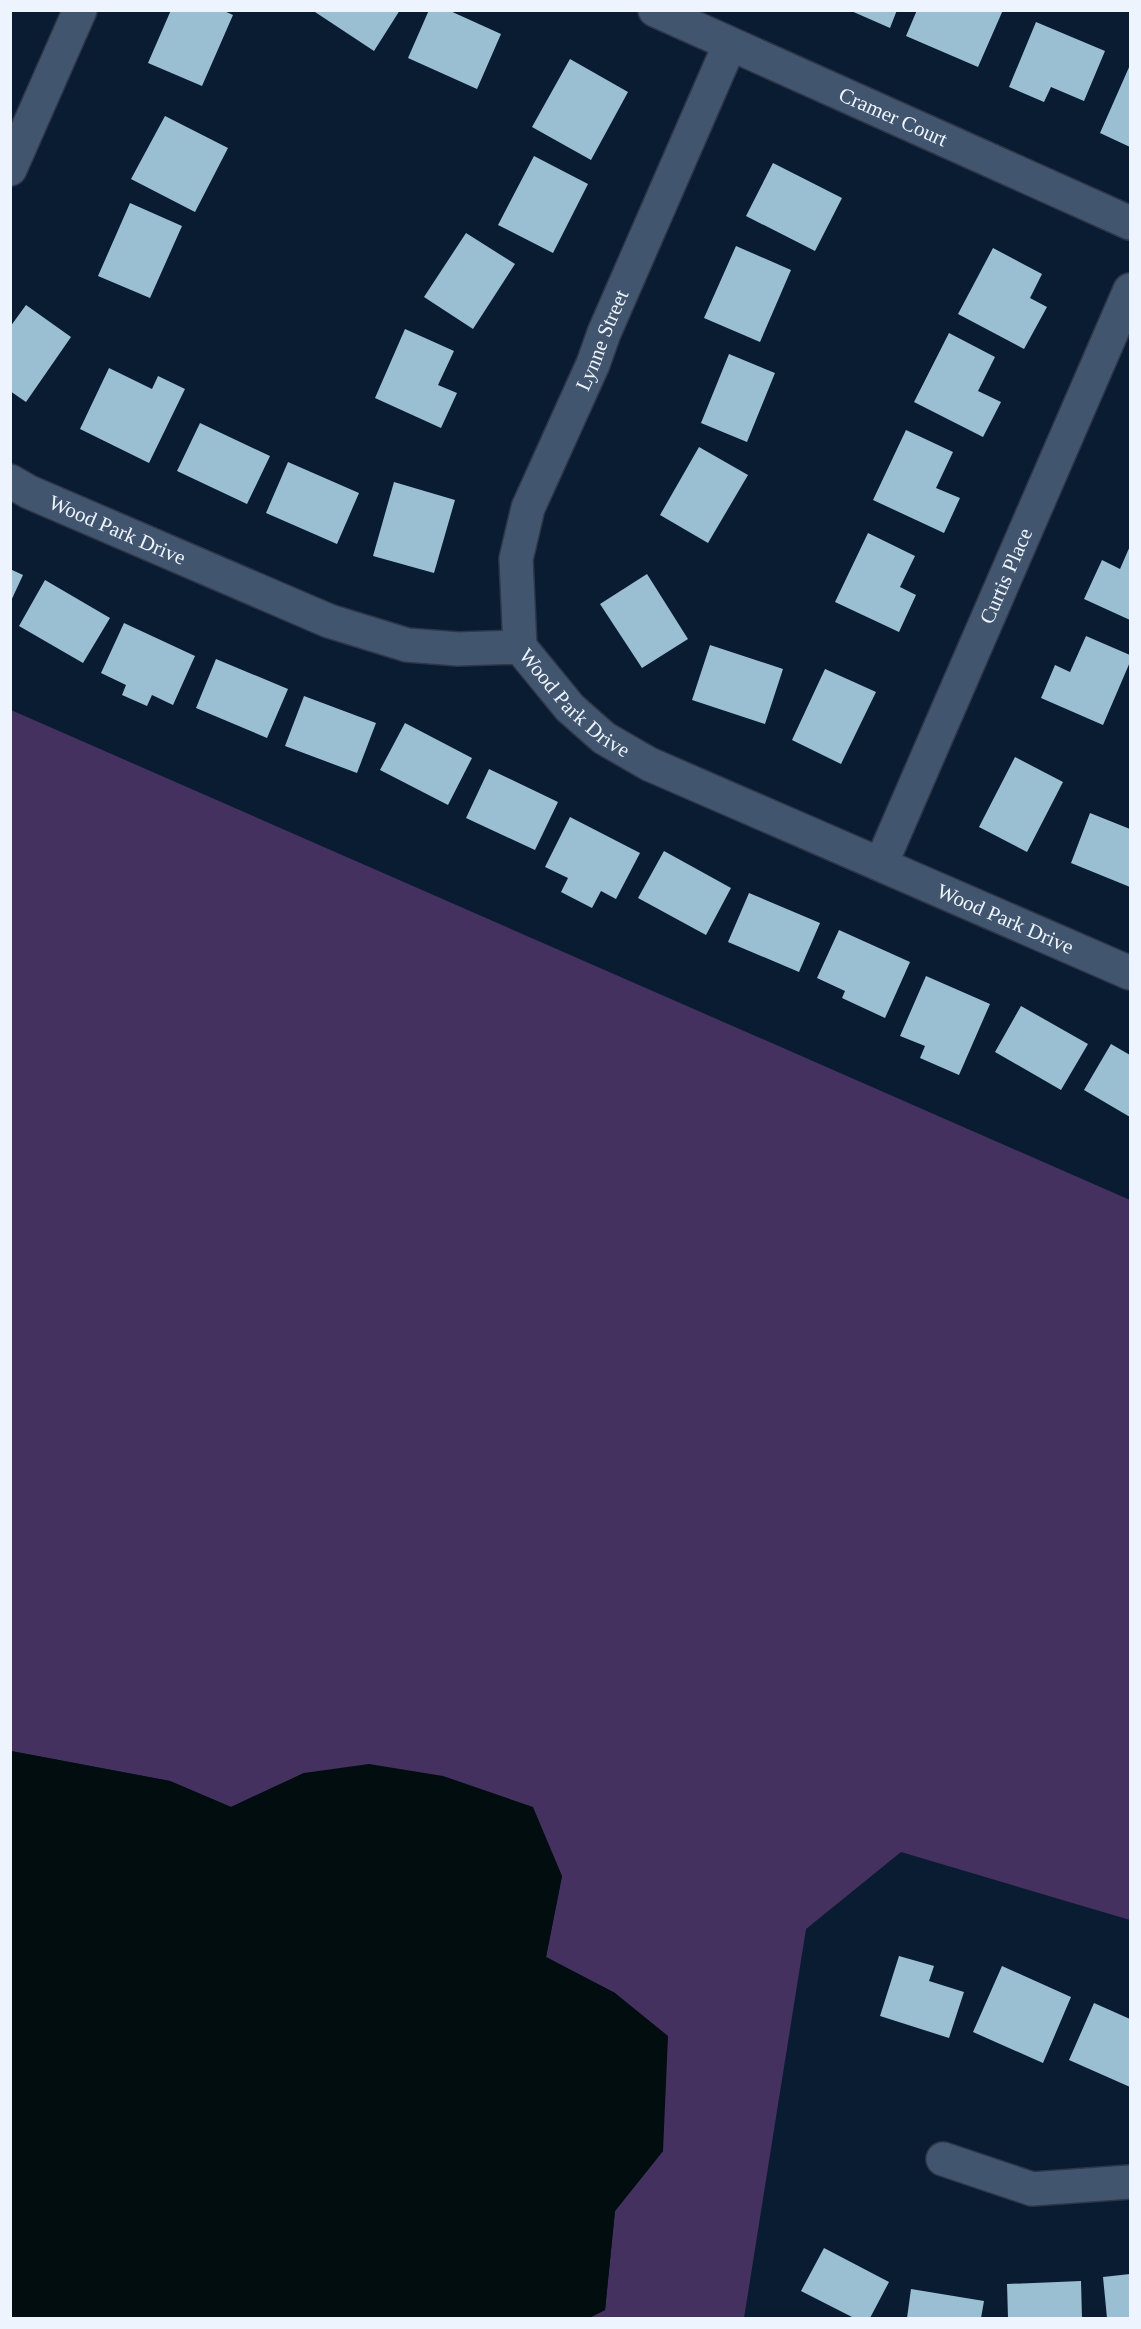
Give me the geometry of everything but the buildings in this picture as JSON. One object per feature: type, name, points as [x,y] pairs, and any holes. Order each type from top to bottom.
[{"type":"street","points":[[10,169],[80,10]]},
{"type":"street","name":"Cramer Court","points":[[655,10],[1131,223]]},
{"type":"street","name":"Lynne Street","points":[[520,647],[516,559],[528,508],[593,364],[603,333],[730,44]]},
{"type":"street","name":"Curtis Place","points":[[881,864],[1131,290]]},
{"type":"street","name":"Wood Park Drive","points":[[10,481],[28,492],[329,621],[407,645],[458,650],[520,647],[570,708],[604,738],[649,764],[1131,973]]},
{"type":"street","points":[[943,2159],[1032,2189],[1131,2182]]},
{"type":"shaded area","points":[[11,710],[1130,1200],[1130,1920],[901,1852],[806,1929],[744,2318],[589,2318],[605,2310],[615,2211],[663,2151],[615,1993],[546,1957],[562,1876],[304,1773],[231,1807],[170,1781],[11,1751]]},
{"type":"shaded area","points":[[11,1751],[170,1781],[231,1807],[304,1773],[369,1764],[443,1776],[533,1807],[562,1876],[546,1957],[615,1993],[668,2036],[663,2151],[615,2211],[605,2310],[589,2318],[11,2318]]}]
